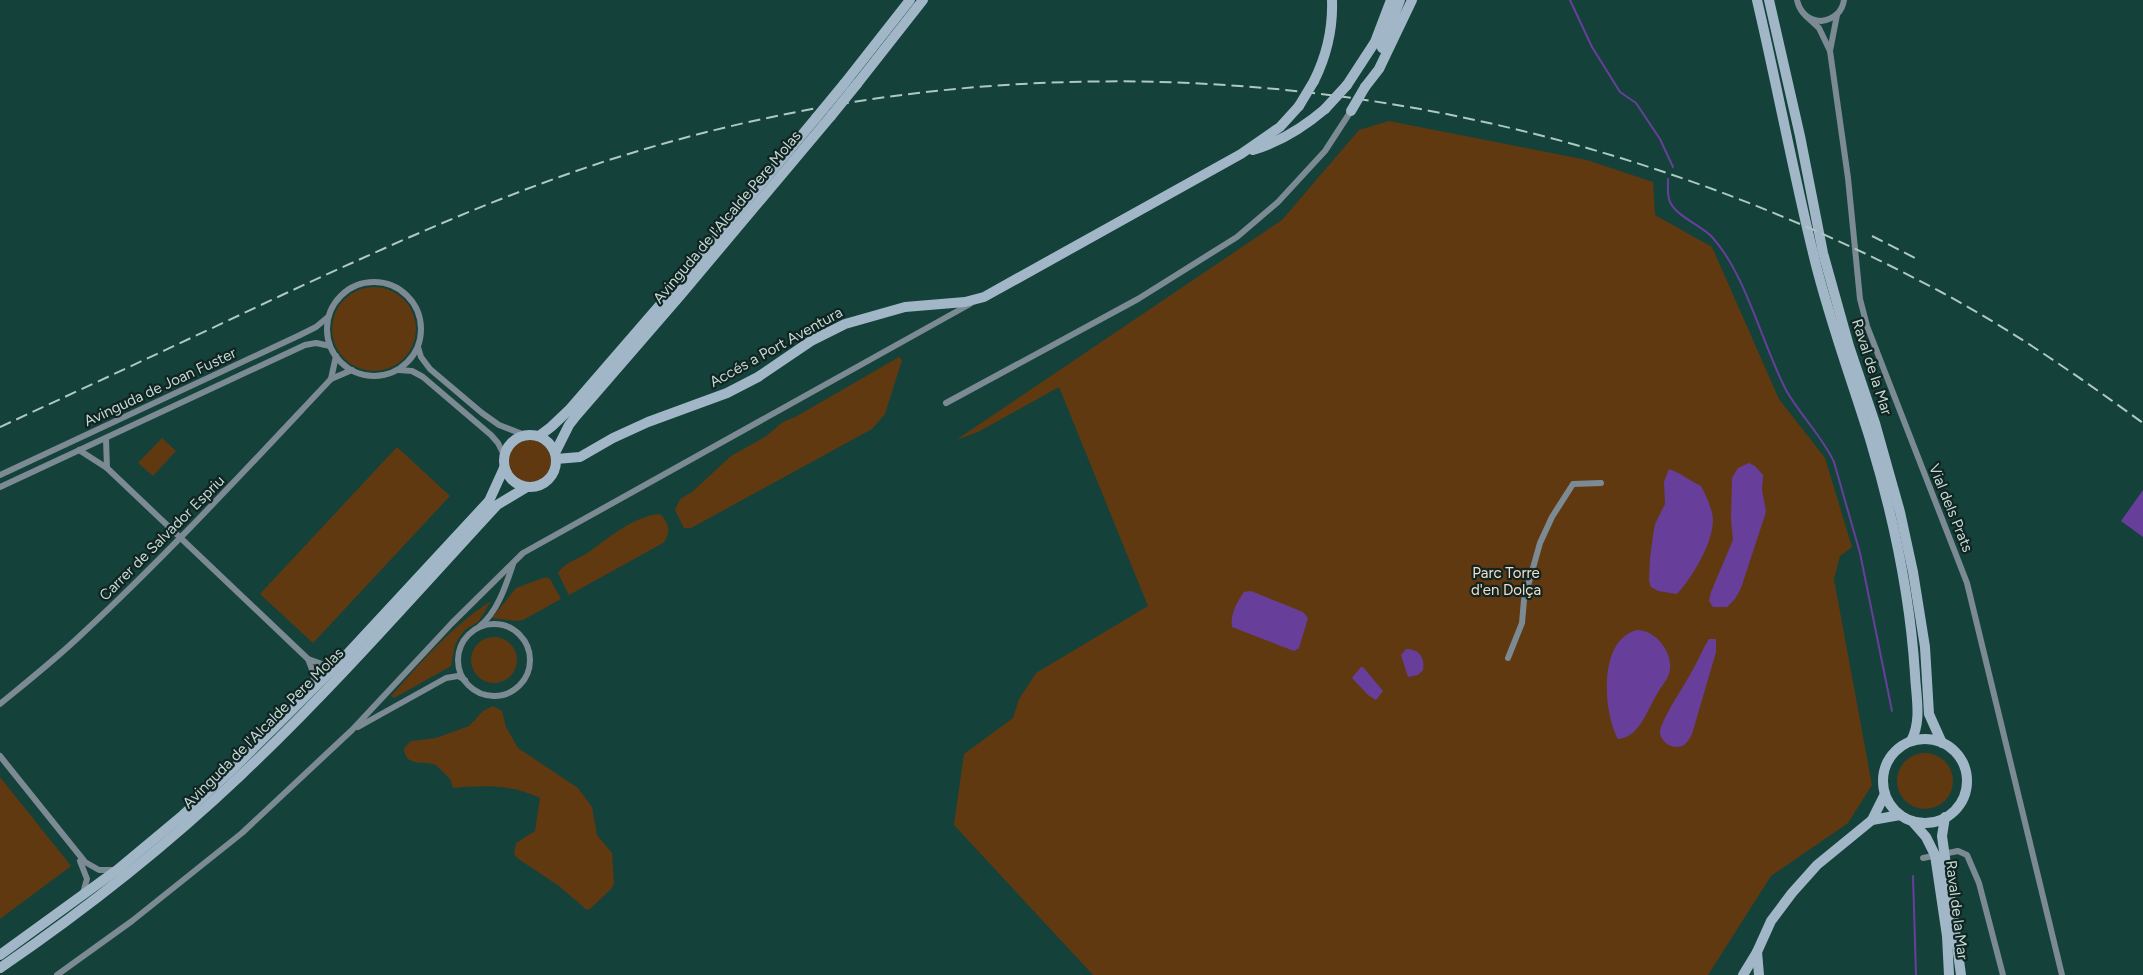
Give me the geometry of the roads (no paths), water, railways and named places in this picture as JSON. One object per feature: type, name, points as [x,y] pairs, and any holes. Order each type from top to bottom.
[{"type":"street","name":"Avinguda de l'Alcalde Pere Molas","points":[[538,436],[551,428],[569,410],[672,291],[844,84],[910,0]]},
{"type":"street","name":"Avinguda de l'Alcalde Pere Molas","points":[[555,456],[564,434],[576,416],[687,289],[831,116],[923,0]]},
{"type":"street","name":"Accés a Port Aventura","points":[[352,730],[452,623],[523,553],[1241,154],[1280,127],[1299,106],[1323,61],[1333,20],[1332,0]]},
{"type":"street","points":[[1241,154],[1270,145],[1305,125],[1325,109],[1347,85],[1375,42],[1390,0]]},
{"type":"street","points":[[1365,87],[1400,0]]},
{"type":"street","points":[[946,403],[1138,299],[1238,237],[1278,202],[1317,159],[1379,69],[1412,0]]},
{"type":"street","name":"Raval de la Mar","points":[[1757,0],[1814,258],[1841,354],[1870,439],[1893,530],[1913,650],[1918,720],[1916,732],[1911,741]]},
{"type":"street","name":"Raval de la Mar","points":[[1769,0],[1800,136],[1822,253],[1900,512],[1913,572],[1925,647],[1929,714],[1942,743],[1958,755],[1967,779],[1963,798],[1956,809],[1932,822],[1912,820],[1900,814],[1893,809],[1885,794]]},
{"type":"street","name":"Vial dels Prats","points":[[1797,0],[1801,10],[1819,28],[1830,51],[1848,178],[1860,299],[1867,326],[1967,583],[2062,975]]},
{"type":"street","name":"Vial dels Prats","points":[[1830,51],[1837,15],[1842,9],[1844,0]]},
{"type":"street","points":[[1806,16],[1821,21],[1837,15]]},
{"type":"street","points":[[378,281],[390,284],[407,295],[417,308],[422,332],[418,347],[406,364],[385,375],[371,376],[351,370],[336,356],[330,346],[327,332],[328,317],[334,303],[351,287],[365,282],[378,281]]},
{"type":"street","name":"Accés a Port Aventura","points":[[555,456],[580,457],[648,422],[727,393],[758,377],[811,341],[845,324],[888,310],[965,302],[984,297]]},
{"type":"street","name":"Avinguda de Joan Fuster","points":[[0,475],[308,331],[328,317]]},
{"type":"street","name":"Avinguda de Joan Fuster","points":[[0,487],[305,345],[316,343],[330,346]]},
{"type":"street","points":[[398,370],[412,371],[423,377],[495,440],[504,455],[504,468],[511,479],[527,487],[536,487],[547,481],[555,470],[555,456],[547,441],[538,436],[525,435],[500,425],[482,413],[430,369],[421,357],[418,347]]},
{"type":"street","points":[[331,379],[336,356]]},
{"type":"street","name":"Carrer de Salvador Espriu","points":[[0,704],[82,635],[181,537],[331,379],[351,370]]},
{"type":"street","points":[[504,455],[512,442],[525,435]]},
{"type":"street","points":[[106,439],[107,468]]},
{"type":"street","points":[[79,450],[107,468],[308,659],[322,664],[339,663]]},
{"type":"street","name":"Avinguda de l'Alcalde Pere Molas","points":[[0,955],[117,870],[183,815],[227,774],[339,663],[489,501],[504,468]]},
{"type":"street","points":[[1508,658],[1522,622],[1524,600],[1532,566],[1552,517],[1573,484],[1601,483]]},
{"type":"street","name":"Avinguda de l'Alcalde Pere Molas","points":[[0,968],[121,879],[233,782],[321,695],[497,505],[527,487]]},
{"type":"street","points":[[465,681],[458,660],[460,649],[472,631],[485,621],[502,594],[515,561]]},
{"type":"street","points":[[57,975],[132,921],[218,854],[352,730],[446,678],[458,676],[484,694],[503,694],[517,687],[524,680],[530,662],[526,643],[520,634],[512,628],[492,624],[472,631]]},
{"type":"street","points":[[308,659],[315,687]]},
{"type":"street","points":[[1743,975],[1757,952],[1771,921],[1792,893],[1817,865],[1872,820],[1885,794],[1883,778],[1887,762],[1897,749],[1911,741],[1930,739],[1942,743]]},
{"type":"street","points":[[0,756],[73,850],[87,879],[81,897]]},
{"type":"street","points":[[1872,820],[1900,814]]},
{"type":"street","name":"Raval de la Mar","points":[[1945,817],[1941,831],[1940,855],[1949,975]]},
{"type":"street","name":"Raval de la Mar","points":[[1912,820],[1940,855],[1961,975]]},
{"type":"street","points":[[73,850],[94,869],[117,870]]},
{"type":"street","points":[[1923,858],[1958,851],[1967,855],[1979,883],[2003,975]]},
{"type":"street","points":[[1757,952],[1759,975]]},
{"type":"waterway","points":[[1570,0],[1592,47],[1620,92],[1636,103],[1660,139],[1673,167]]},
{"type":"waterway","points":[[1668,179],[1668,197],[1673,207],[1712,237],[1735,270],[1786,390],[1834,462],[1860,553],[1892,711]]},
{"type":"waterway","points":[[1913,876],[1916,975]]},
{"type":"railway","points":[[0,427],[402,241],[483,206],[609,160],[777,116],[947,90],[1118,81],[1288,90],[1457,116],[1622,159],[1784,217],[1941,292],[2044,354],[2143,423]]},
{"type":"railway","points":[[1872,236],[1915,258]]},
{"type":"park label","name":"Parc Torre d'en Dolça","points":[[1506,582]]}]
